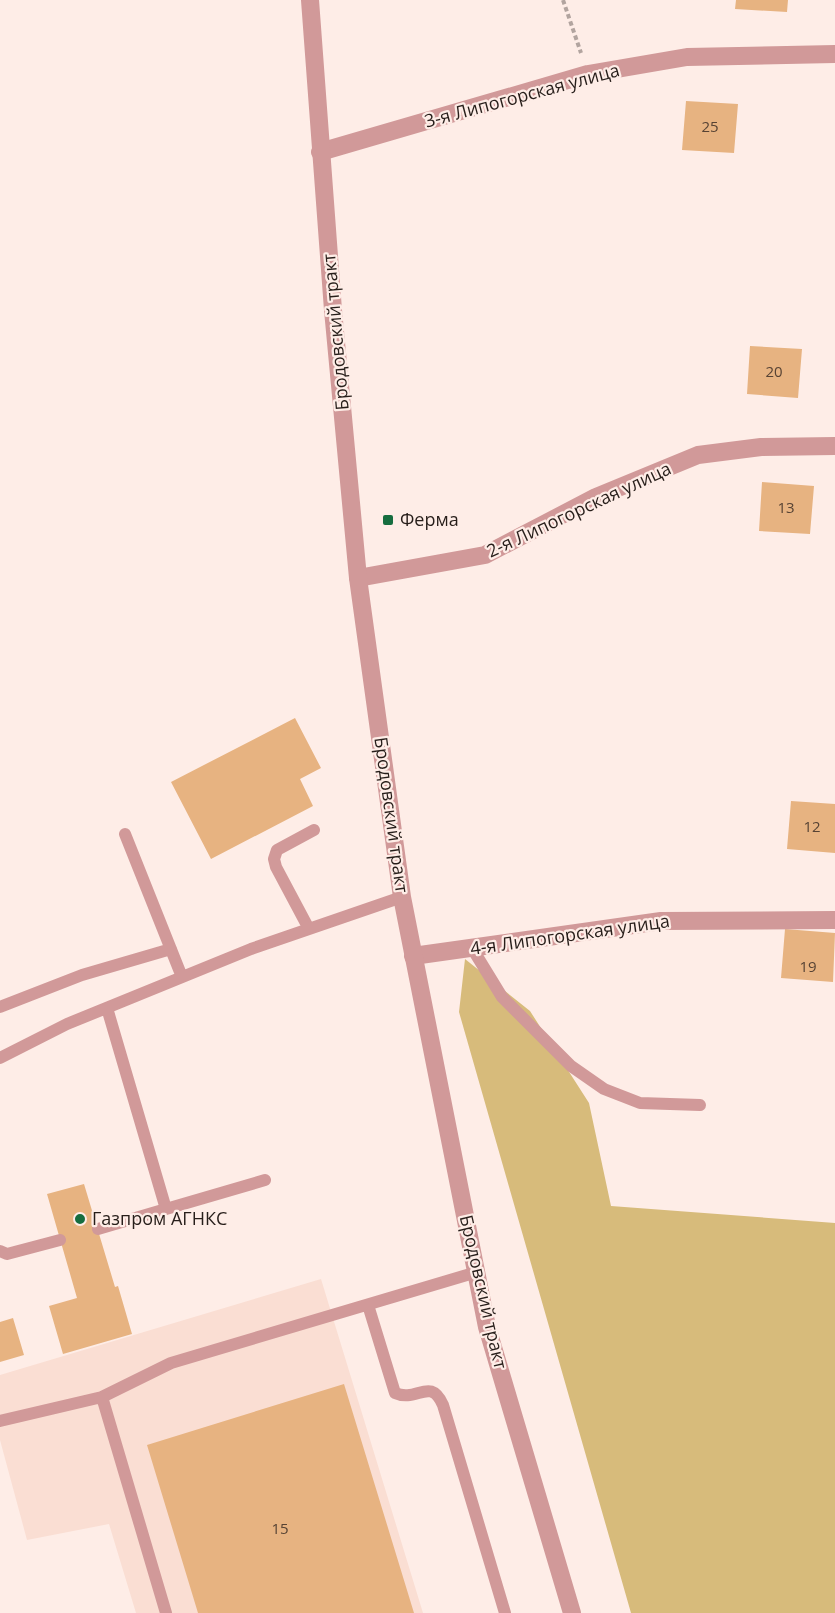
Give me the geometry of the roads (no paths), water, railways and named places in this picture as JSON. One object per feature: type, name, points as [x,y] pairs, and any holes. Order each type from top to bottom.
[{"type":"street","name":"Бродовский тракт","points":[[310,0],[320,152],[358,578],[402,897],[487,1327],[572,1613]]},
{"type":"street","name":"3-я Липогорская улица","points":[[320,152],[588,74],[687,57],[835,54]]},
{"type":"street","name":"2-я Липогорская улица","points":[[358,578],[485,555],[596,497],[698,455],[761,447],[835,446]]},
{"type":"street","name":"4-я Липогорская улица","points":[[413,957],[661,921],[835,920]]},
{"type":"lane","points":[[309,929],[274,859],[277,850],[314,830]]},
{"type":"lane","points":[[125,834],[182,977]]},
{"type":"lane","points":[[0,1058],[67,1024],[251,949],[402,897]]},
{"type":"lane","points":[[472,948],[502,997],[571,1066],[596,1084],[640,1103],[700,1106]]},
{"type":"lane","points":[[0,1007],[82,975],[171,949]]},
{"type":"lane","points":[[107,1008],[166,1209]]},
{"type":"lane","points":[[98,1229],[265,1180]]},
{"type":"lane","points":[[0,1251],[7,1254],[60,1240]]},
{"type":"lane","points":[[0,1420],[102,1397],[171,1364],[477,1272]]},
{"type":"lane","points":[[368,1305],[395,1393],[403,1396],[431,1390],[438,1394],[443,1405],[505,1613]]},
{"type":"lane","points":[[102,1397],[166,1613]]},
{"type":"place","name":"Ферма","points":[[388,520]]},
{"type":"place","name":"Газпром АГНКС","points":[[80,1219]]}]
